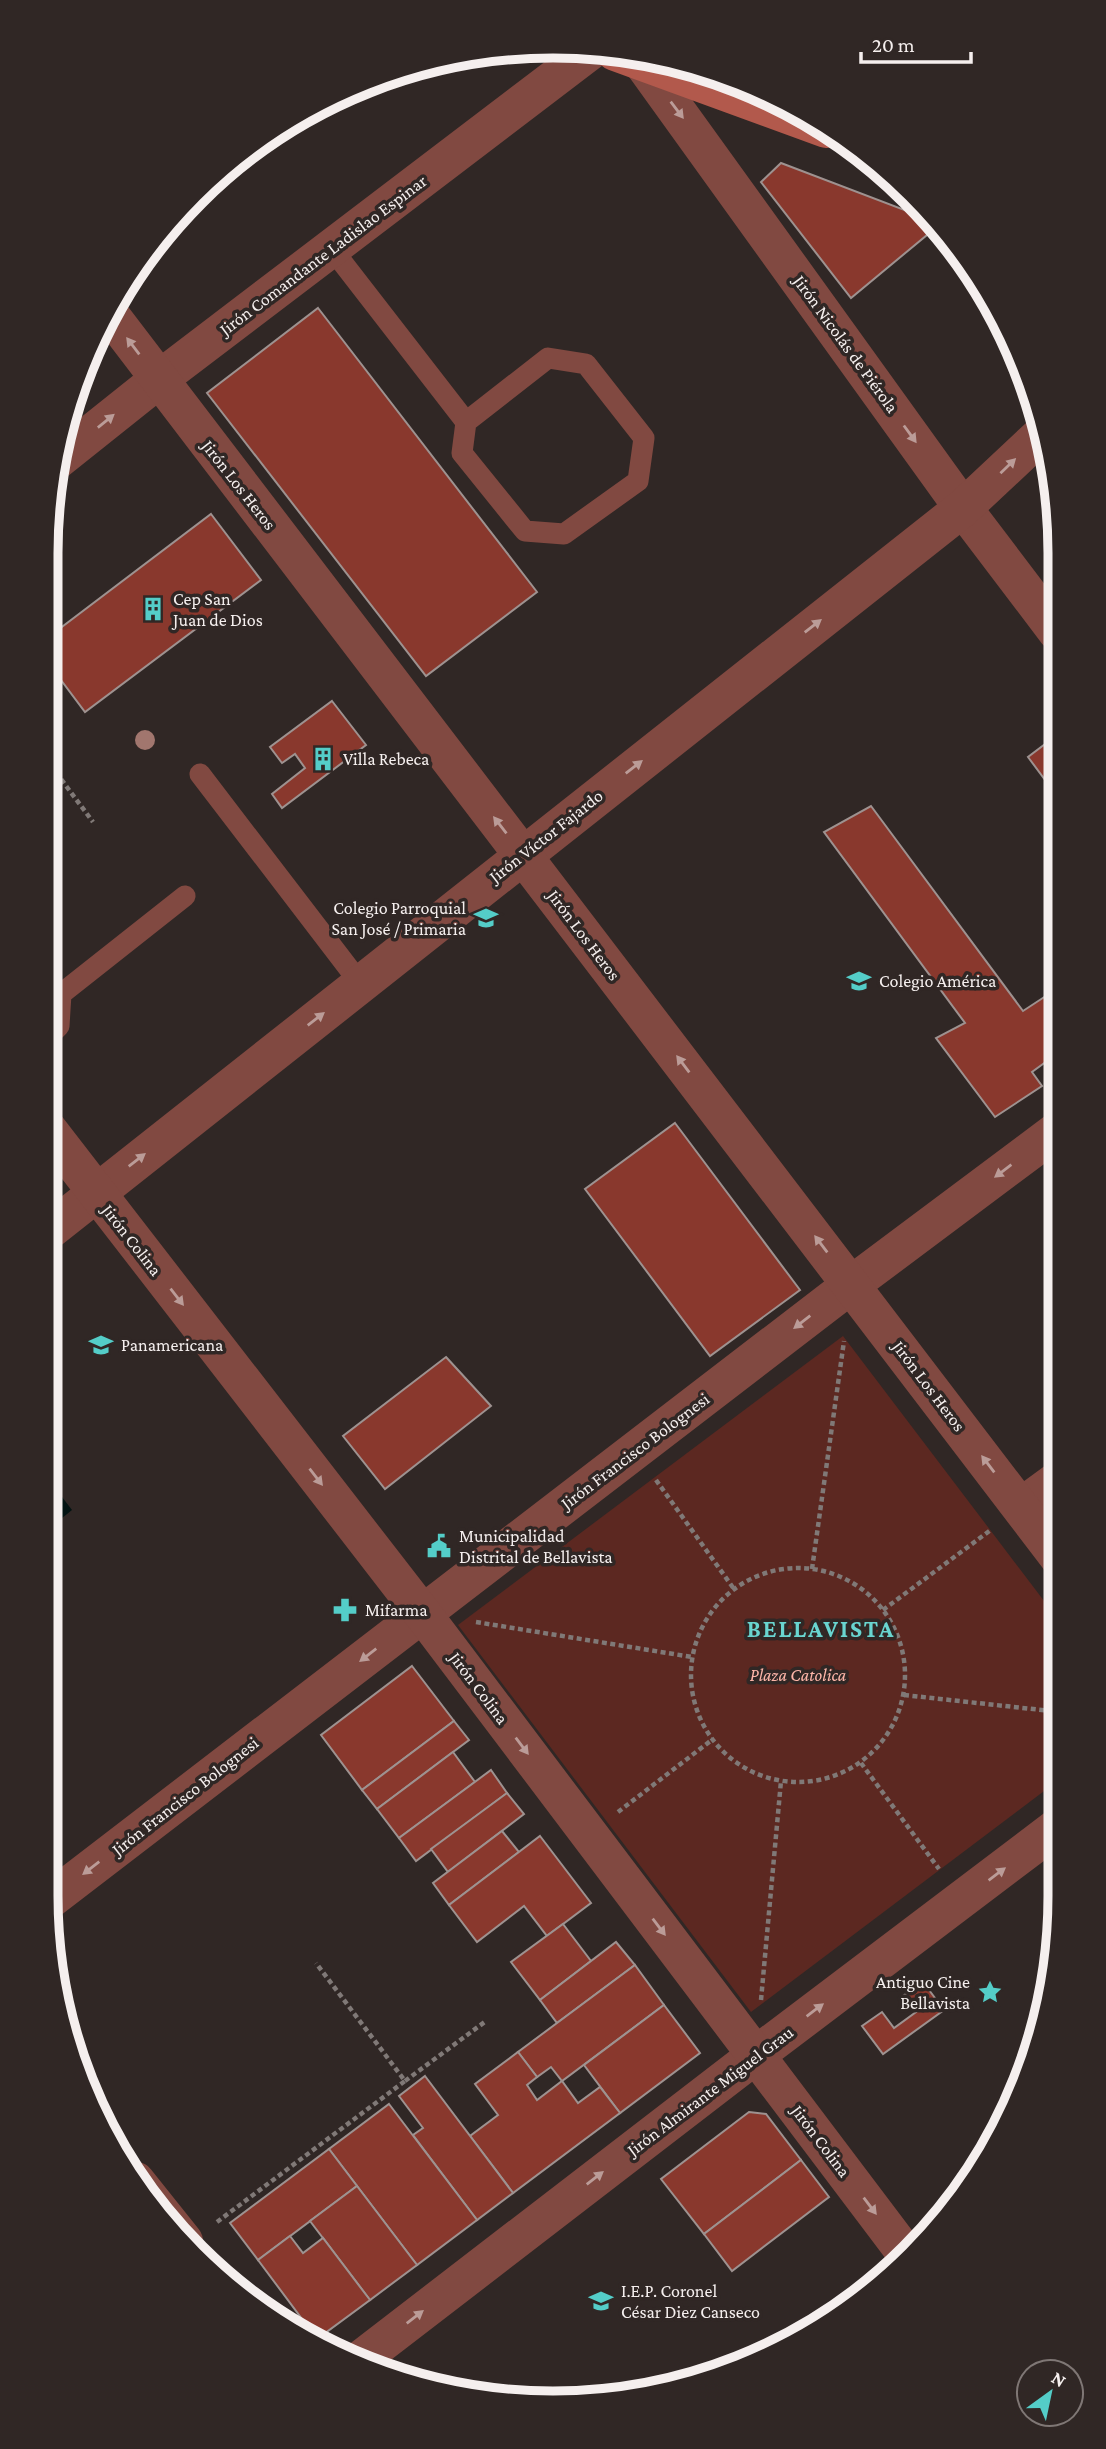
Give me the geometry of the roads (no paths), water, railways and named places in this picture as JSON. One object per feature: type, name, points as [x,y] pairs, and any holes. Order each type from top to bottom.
[{"type":"main road","points":[[687,77],[774,110]]},
{"type":"street","name":"Jirón Comandante Ladislao Espinar","points":[[68,452],[158,380],[580,59]]},
{"type":"street","name":"Jirón Nicolás de Piérola","points":[[640,65],[1048,621]]},
{"type":"street","name":"Jirón Los Heros","points":[[115,322],[1048,1543]]},
{"type":"street","name":"Jirón Víctor Fajardo","points":[[58,1223],[963,508],[1035,441]]},
{"type":"street","name":"Jirón Francisco Bolognesi","points":[[58,1894],[852,1284],[1048,1137]]},
{"type":"street","name":"Jirón Colina","points":[[58,1143],[422,1613],[901,2248]]},
{"type":"street","points":[[1021,1507],[1048,1487]]},
{"type":"street","name":"Jirón Almirante Miguel Grau","points":[[366,2355],[1048,1834]]},
{"type":"street","points":[[173,2213],[197,2234]]},
{"type":"lane","points":[[332,249],[466,422],[462,453],[526,531],[564,534],[638,481],[644,438],[586,364],[548,358],[466,422]]},
{"type":"lane","points":[[200,774],[360,983]]},
{"type":"lane","points":[[58,1027],[61,994],[185,896]]},
{"type":"place","name":"Cep San Juan de Dios","points":[[153,609]]},
{"type":"place","name":"Villa Rebeca","points":[[323,759]]},
{"type":"place","name":"Colegio Parroquial San José / Primaria","points":[[486,918]]},
{"type":"place","name":"Colegio América","points":[[859,981]]},
{"type":"place","name":"Panamericana","points":[[101,1345]]},
{"type":"place","name":"Municipalidad Distrital de Bellavista","points":[[439,1546]]},
{"type":"place","name":"Mifarma","points":[[345,1610]]},
{"type":"place","name":"Antiguo Cine Bellavista","points":[[990,1992]]},
{"type":"place","name":"I.E.P. Coronel César Diez Canseco","points":[[601,2301]]},
{"type":"district","name":"BELLAVISTA","points":[[821,1628]]},
{"type":"park label","name":"Plaza Catolica","points":[[798,1675]]}]
